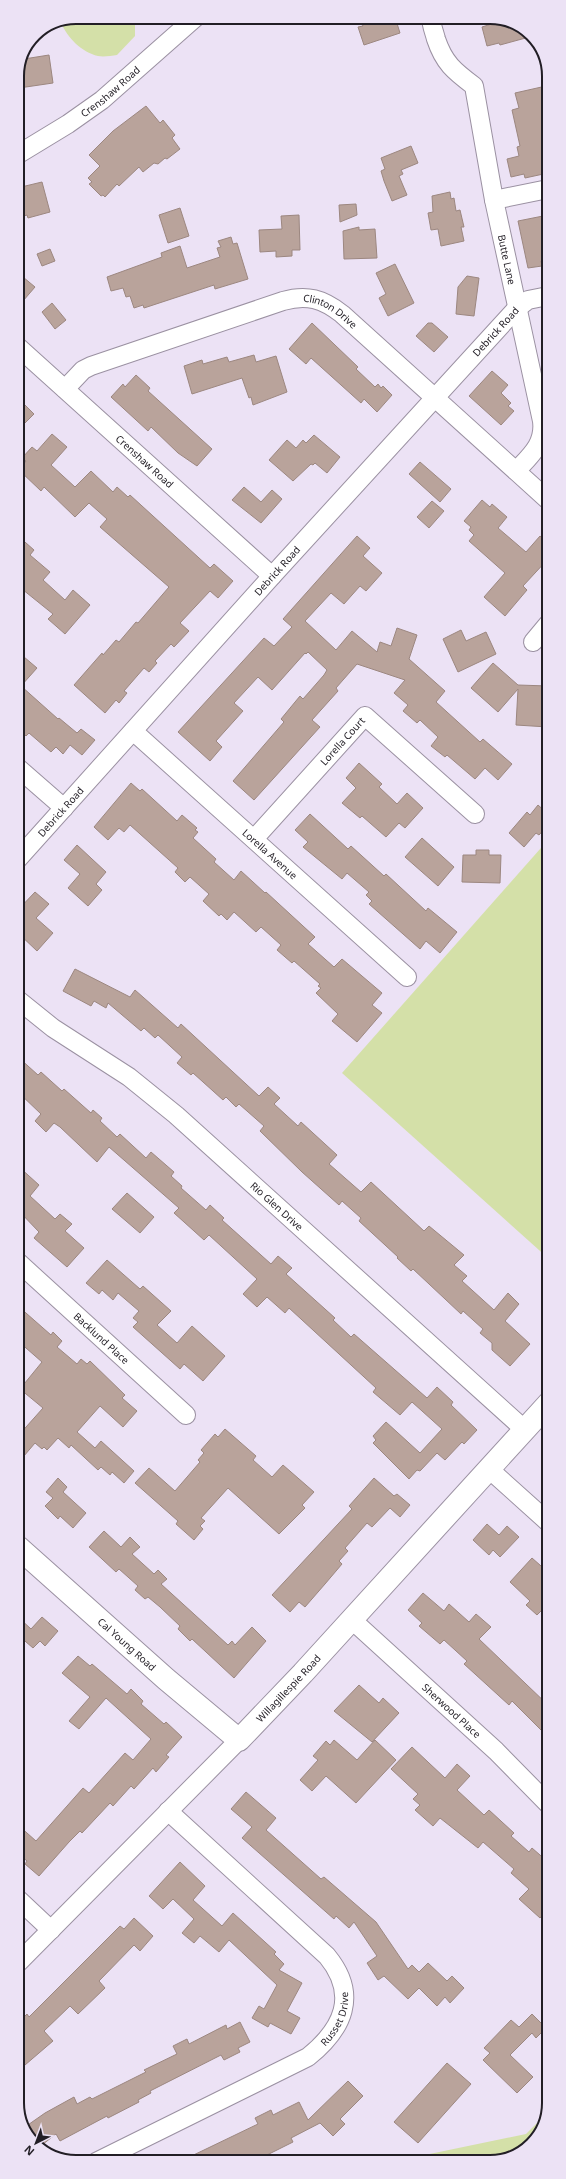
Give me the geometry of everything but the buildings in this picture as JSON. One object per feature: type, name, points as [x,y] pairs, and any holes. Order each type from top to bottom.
[{"type":"main road","name":"Willagillespie Road","points":[[238,1740],[303,1673],[542,1411]]},
{"type":"main road","name":"Cal Young Road","points":[[24,1552],[166,1679],[238,1740]]},
{"type":"street","name":"Crenshaw Road","points":[[24,151],[68,124],[102,100],[188,24]]},
{"type":"street","name":"Butte Lane","points":[[432,24],[443,58],[450,67],[474,86],[494,200],[542,426]]},
{"type":"street","points":[[494,200],[542,190]]},
{"type":"street","name":"Clinton Drive","points":[[65,389],[83,370],[91,366],[283,301],[305,297],[324,301],[334,308],[542,495]]},
{"type":"street","name":"Debrick Road","points":[[24,852],[272,576],[435,400],[516,309],[528,300],[542,297]]},
{"type":"street","name":"Crenshaw Road","points":[[24,352],[272,576]]},
{"type":"street","name":"Butte Lane","points":[[516,472],[540,443],[542,434]]},
{"type":"street","points":[[532,642],[542,631]]},
{"type":"street","name":"Lorella Court","points":[[254,840],[365,716],[475,814]]},
{"type":"street","name":"Lorella Avenue","points":[[133,731],[406,977]]},
{"type":"street","points":[[24,773],[64,808]]},
{"type":"street","name":"Rio Glen Drive","points":[[24,1004],[53,1028],[129,1077],[176,1115],[525,1430]]},
{"type":"street","name":"Backlund Place","points":[[24,1268],[186,1416]]},
{"type":"street","points":[[489,1469],[542,1517]]},
{"type":"street","name":"Sherwood Place","points":[[351,1619],[496,1751],[542,1799]]},
{"type":"street","name":"Willagillespie Road","points":[[24,1957],[238,1740]]},
{"type":"street","name":"Russet Drive","points":[[110,2155],[308,2057],[332,2035],[342,2010],[344,2000],[341,1979],[327,1956],[168,1811]]},
{"type":"street","points":[[24,1905],[51,1930]]},
{"type":"green space","points":[[76,24],[135,24],[135,36],[117,55],[98,56],[92,54],[76,44],[67,34],[63,26]]},
{"type":"green space","points":[[542,847],[542,1253],[342,1073]]},
{"type":"green space","points":[[538,2122],[535,2129],[522,2144],[507,2152],[490,2155],[425,2155],[526,2134]]}]
